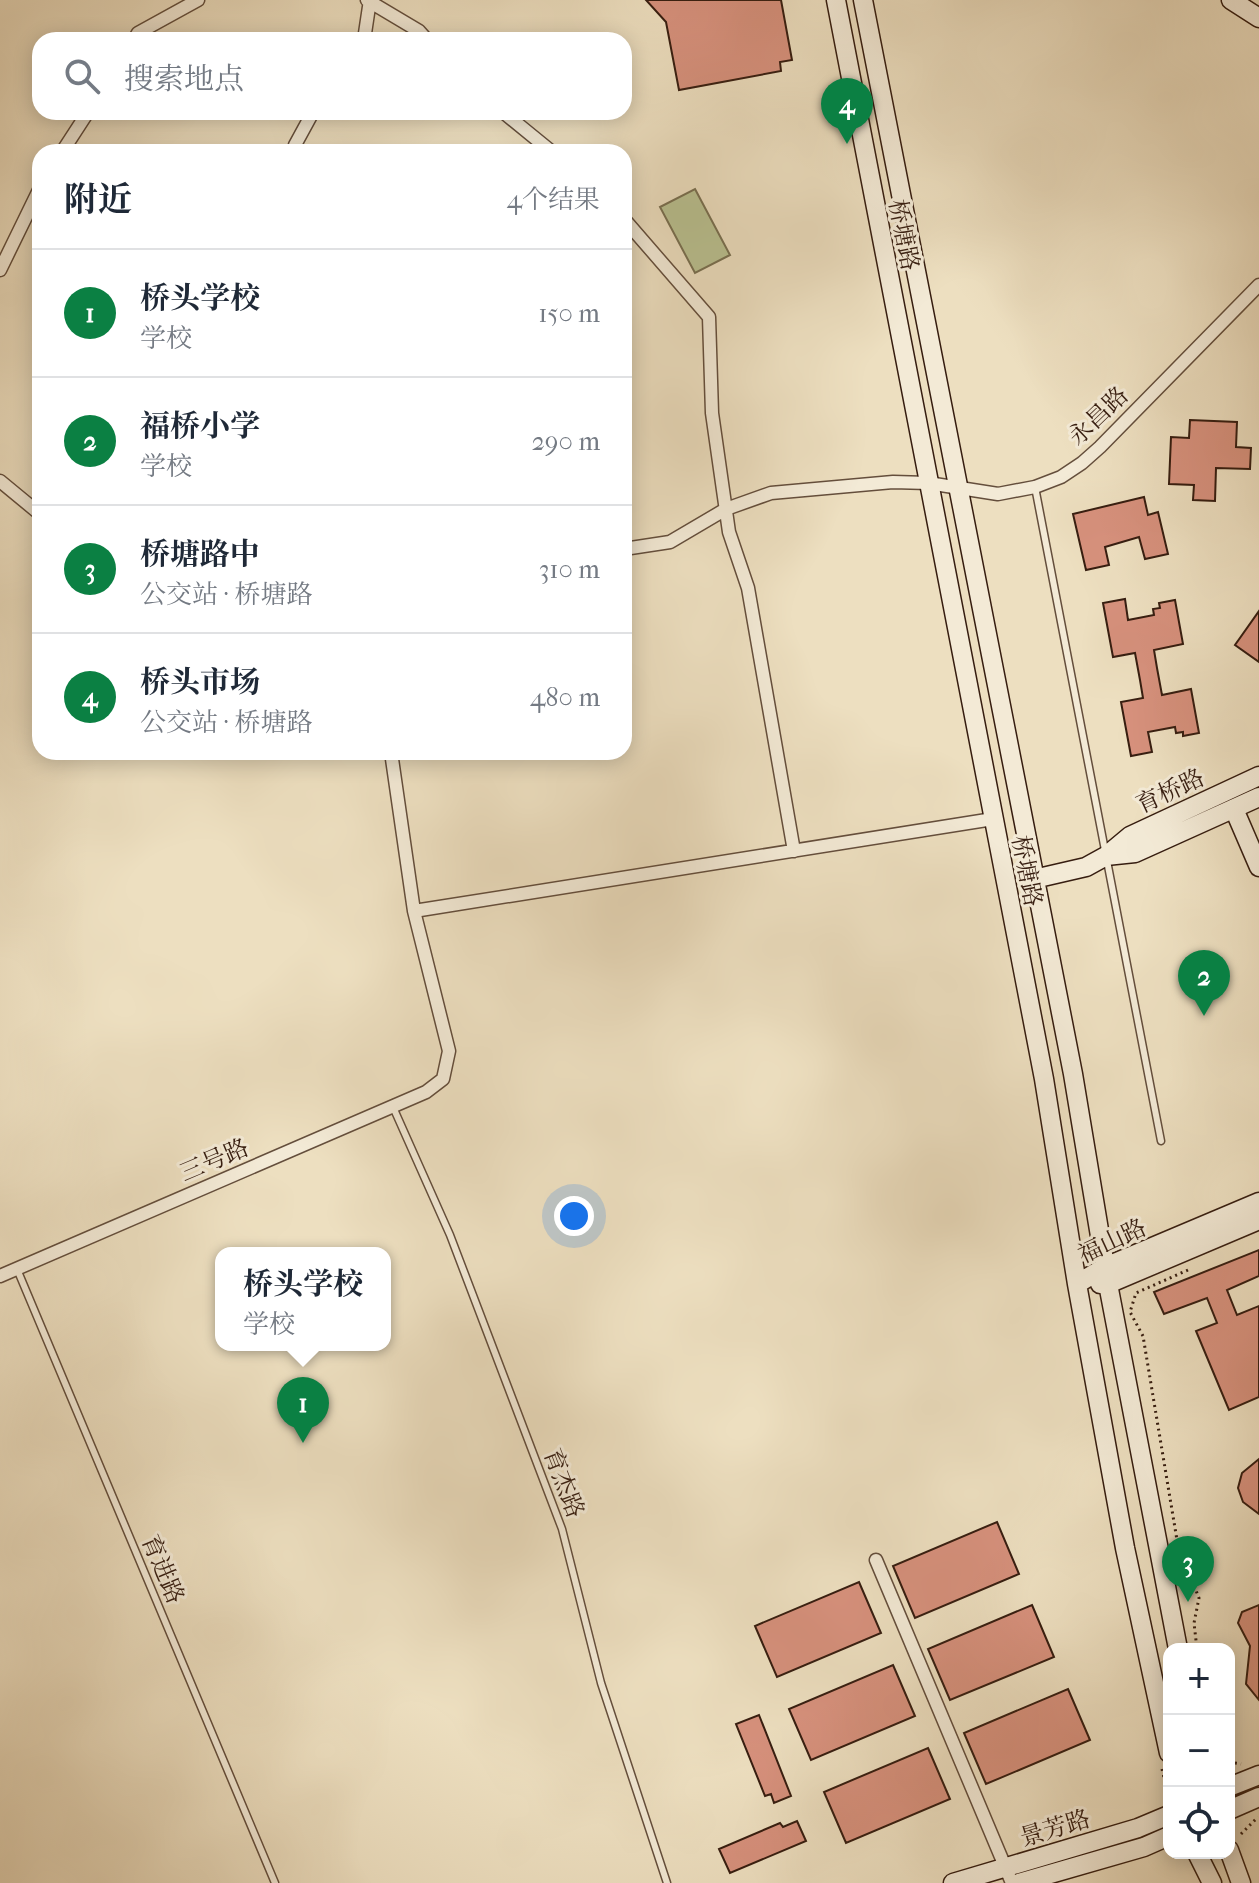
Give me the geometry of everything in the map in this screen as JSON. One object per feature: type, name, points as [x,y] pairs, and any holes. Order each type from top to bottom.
[{"type":"street","points":[[140,32],[198,0]]},
{"type":"street","points":[[365,32],[369,0],[420,32]]},
{"type":"street","name":"桥塘路","points":[[836,0],[1044,1079],[1125,1548],[1163,1725]]},
{"type":"street","name":"桥塘路","points":[[863,0],[1073,1074],[1107,1276],[1177,1643]]},
{"type":"street","points":[[1231,0],[1259,18]]},
{"type":"street","points":[[67,144],[83,120]]},
{"type":"street","points":[[296,144],[309,120]]},
{"type":"street","points":[[513,120],[542,144]]},
{"type":"street","points":[[0,270],[32,204]]},
{"type":"street","points":[[632,228],[709,317],[712,413],[729,532],[748,588],[794,851]]},
{"type":"street","name":"永昌路","points":[[632,548],[670,542],[726,509],[771,493],[893,482],[928,483],[998,494],[1035,487],[1061,477],[1091,455],[1259,285]]},
{"type":"street","points":[[0,481],[32,507]]},
{"type":"street","points":[[392,760],[414,911],[993,819]]},
{"type":"street","name":"育桥路","points":[[1034,879],[1086,867],[1106,856],[1130,836],[1259,776]]},
{"type":"street","name":"育桥路","points":[[1106,856],[1135,853],[1259,797]]},
{"type":"street","points":[[1234,809],[1259,867]]},
{"type":"street","name":"三号路","points":[[0,1276],[393,1107],[426,1092],[443,1079],[449,1051],[414,911]]},
{"type":"street","name":"福山路","points":[[1107,1276],[1259,1202]]},
{"type":"street","name":"福山路","points":[[1077,1284],[1107,1276],[1259,1220]]},
{"type":"street","points":[[876,1560],[1008,1875]]},
{"type":"street","points":[[1235,1782],[1254,1767]]},
{"type":"street","points":[[1235,1807],[1259,1797]]},
{"type":"street","name":"景芳路","points":[[953,1883],[1008,1875],[1163,1818]]},
{"type":"street","name":"景芳路","points":[[1019,1883],[1163,1839]]},
{"type":"street","points":[[1200,1859],[1212,1883]]},
{"type":"street","points":[[1232,1859],[1241,1883]]},
{"type":"lane","points":[[1035,487],[1161,1141]]},
{"type":"lane","name":"育杰路","points":[[393,1107],[450,1235],[562,1529],[601,1683],[667,1883]]},
{"type":"lane","name":"育进路","points":[[17,1269],[275,1883]]},
{"type":"path","points":[[1191,1269],[1136,1293],[1130,1312],[1143,1336],[1178,1546],[1199,1598],[1194,1623],[1196,1643]]},
{"type":"path","points":[[1241,1834],[1259,1816]]},
{"type":"green space","points":[[695,189],[730,255],[695,273],[660,207]]},
{"type":"building","points":[[646,0],[781,0],[792,60],[780,62],[781,71],[679,90],[666,22]]},
{"type":"building","points":[[1190,420],[1237,422],[1236,447],[1251,448],[1250,469],[1216,468],[1215,501],[1193,500],[1194,485],[1169,484],[1171,437],[1189,438]]},
{"type":"building","points":[[1144,497],[1148,515],[1158,512],[1168,554],[1145,559],[1139,537],[1105,547],[1109,565],[1086,570],[1073,514]]},
{"type":"building","points":[[1125,599],[1128,620],[1154,615],[1153,609],[1160,608],[1159,603],[1175,600],[1183,644],[1154,650],[1157,668],[1162,695],[1191,689],[1199,733],[1183,736],[1183,732],[1176,733],[1175,727],[1148,732],[1152,752],[1131,756],[1121,702],[1143,698],[1140,680],[1135,653],[1113,657],[1103,603]]},
{"type":"building","points":[[1259,611],[1259,662],[1235,645]]},
{"type":"building","points":[[1259,1250],[1259,1276],[1227,1290],[1237,1315],[1259,1306],[1259,1397],[1229,1410],[1196,1331],[1217,1323],[1207,1298],[1164,1314],[1154,1292]]},
{"type":"building","points":[[1259,1459],[1259,1514],[1243,1502],[1238,1488],[1242,1473]]},
{"type":"building","points":[[997,1522],[1019,1574],[915,1618],[893,1566]]},
{"type":"building","points":[[859,1582],[881,1633],[777,1677],[755,1626]]},
{"type":"building","points":[[1032,1605],[1054,1657],[950,1700],[928,1649]]},
{"type":"building","points":[[1259,1605],[1259,1700],[1246,1684],[1250,1646],[1238,1623],[1242,1612]]},
{"type":"building","points":[[893,1665],[915,1716],[811,1760],[789,1709]]},
{"type":"building","points":[[1068,1689],[1090,1740],[986,1784],[964,1733]]},
{"type":"building","points":[[759,1715],[791,1796],[774,1803],[771,1794],[765,1796],[736,1724]]},
{"type":"building","points":[[928,1748],[950,1799],[846,1843],[824,1792]]},
{"type":"building","points":[[797,1821],[806,1841],[730,1873],[719,1849],[780,1823],[783,1827]]},
{"type":"place","name":"桥头市场","points":[[847,144]]},
{"type":"place","name":"福桥小学","points":[[1204,1016]]},
{"type":"place","name":"桥头学校","points":[[303,1443]]},
{"type":"place","name":"桥塘路中","points":[[1188,1602]]}]
